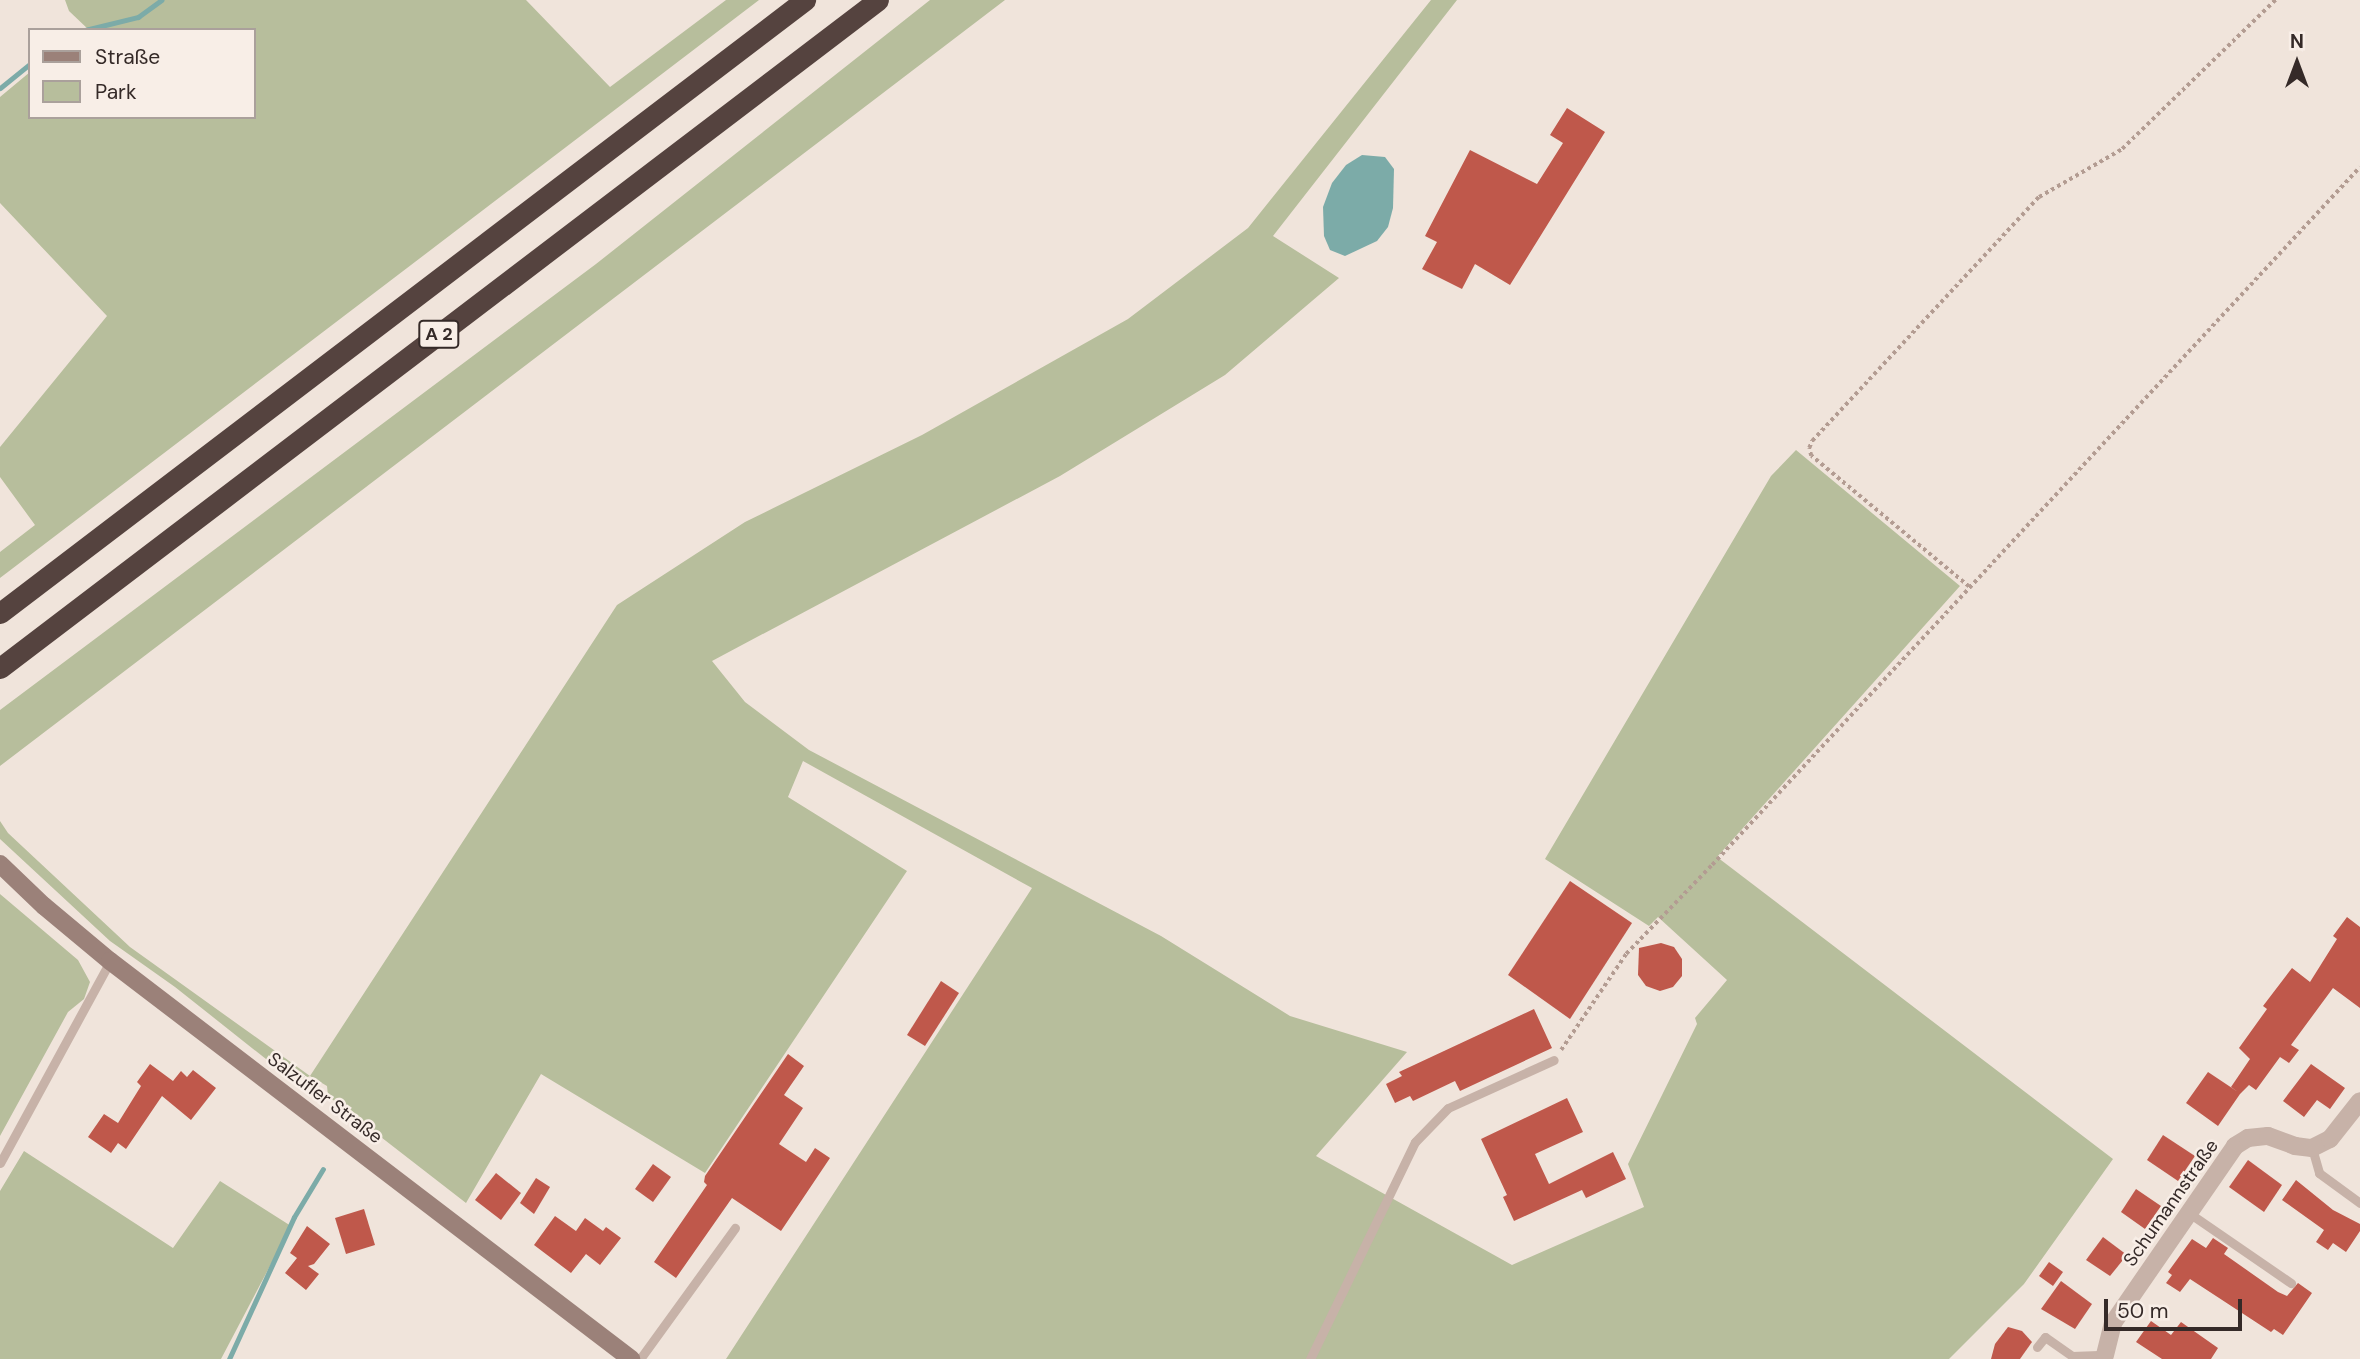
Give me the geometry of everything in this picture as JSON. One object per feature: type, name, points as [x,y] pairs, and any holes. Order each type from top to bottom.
[{"type":"highway","name":"A 2","points":[[0,613],[805,0]]},
{"type":"highway","name":"A 2","points":[[0,668],[878,0]]},
{"type":"main road","name":"Salzufler Straße","points":[[0,864],[44,906],[110,961],[631,1358]]},
{"type":"street","points":[[2312,1148],[2330,1139],[2360,1101]]},
{"type":"street","name":"Schumannstraße","points":[[2106,1357],[2113,1323],[2235,1146],[2248,1138],[2268,1136],[2295,1146],[2312,1148]]},
{"type":"lane","points":[[0,1163],[110,961]]},
{"type":"lane","points":[[1310,1359],[1415,1142],[1448,1108],[1554,1060]]},
{"type":"lane","points":[[2312,1148],[2319,1173],[2360,1203]]},
{"type":"lane","points":[[2189,1213],[2291,1283]]},
{"type":"lane","points":[[631,1358],[735,1228]]},
{"type":"lane","points":[[2037,1347],[2045,1337],[2072,1356],[2106,1357]]},
{"type":"path","points":[[1969,587],[1811,456],[1809,448],[1812,441],[2039,197],[2122,149],[2275,0]]},
{"type":"path","points":[[1554,1060],[1626,954],[2360,167]]},
{"type":"green space","points":[[65,0],[526,0],[610,87],[726,0],[759,0],[0,578],[0,552],[35,525],[0,477],[0,447],[107,316],[0,203],[0,97],[28,74],[28,119],[256,119],[256,28],[87,28],[69,11]]},
{"type":"green space","points":[[930,0],[1005,0],[0,766],[0,710],[596,264]]},
{"type":"green space","points":[[1431,0],[1457,0],[1273,236],[1339,278],[1225,375],[1060,476],[712,661],[745,702],[809,750],[1161,936],[1290,1016],[1407,1052],[1316,1156],[1512,1265],[1644,1207],[1628,1164],[1697,1024],[1695,1018],[1727,980],[1658,917],[1649,926],[1545,859],[1771,476],[1796,450],[1960,586],[1717,857],[2113,1159],[2024,1284],[1949,1359],[726,1359],[1032,888],[803,761],[788,797],[907,871],[705,1173],[541,1074],[466,1203],[328,1096],[327,1086],[310,1076],[617,605],[745,522],[922,435],[1128,319],[1248,228]]},
{"type":"green space","points":[[0,821],[8,833],[130,947],[310,1076],[295,1082],[175,987],[110,941],[0,839]]},
{"type":"green space","points":[[0,894],[78,960],[90,982],[84,999],[68,1012],[0,1136]]},
{"type":"green space","points":[[24,1151],[173,1248],[220,1181],[291,1226],[221,1359],[0,1359],[0,1191]]},
{"type":"water","points":[[1362,155],[1385,157],[1394,169],[1393,208],[1388,227],[1377,241],[1345,256],[1330,250],[1324,236],[1323,207],[1332,183],[1346,165]]},
{"type":"building","points":[[1567,108],[1605,132],[1510,285],[1475,264],[1462,289],[1422,269],[1437,242],[1425,236],[1470,150],[1537,184],[1563,143],[1550,135]]},
{"type":"building","points":[[1570,881],[1632,923],[1570,1019],[1508,975]]},
{"type":"building","points":[[2347,917],[2360,927],[2360,1008],[2333,988],[2291,1045],[2299,1050],[2289,1063],[2280,1057],[2256,1090],[2249,1085],[2240,1094],[2218,1126],[2186,1103],[2208,1072],[2238,1092],[2231,1087],[2250,1059],[2239,1048],[2267,1009],[2263,1006],[2292,968],[2310,982],[2337,939],[2333,936]]},
{"type":"building","points":[[1661,943],[1674,947],[1682,959],[1682,976],[1673,987],[1660,991],[1646,986],[1638,975],[1639,948]]},
{"type":"building","points":[[941,981],[959,993],[925,1046],[907,1035]]},
{"type":"building","points":[[1534,1009],[1552,1048],[1460,1091],[1455,1081],[1413,1101],[1410,1096],[1395,1103],[1386,1084],[1402,1076],[1399,1072]]},
{"type":"building","points":[[788,1054],[804,1066],[784,1095],[803,1108],[779,1144],[806,1162],[815,1148],[830,1158],[781,1231],[732,1198],[676,1278],[654,1262],[707,1185],[704,1182],[705,1176]]},
{"type":"building","points":[[150,1064],[173,1081],[181,1071],[187,1077],[193,1070],[216,1088],[191,1120],[162,1096],[126,1149],[118,1143],[111,1153],[88,1137],[104,1114],[118,1123],[141,1086],[137,1082]]},
{"type":"building","points":[[2311,1064],[2345,1088],[2330,1109],[2317,1100],[2304,1117],[2283,1101]]},
{"type":"building","points":[[1567,1098],[1583,1132],[1535,1154],[1549,1184],[1613,1152],[1626,1179],[1586,1198],[1582,1190],[1514,1221],[1503,1197],[1507,1195],[1481,1139]]},
{"type":"building","points":[[2163,1135],[2195,1156],[2178,1181],[2147,1160]]},
{"type":"building","points":[[2248,1160],[2282,1185],[2264,1212],[2229,1187]]},
{"type":"building","points":[[653,1164],[671,1177],[653,1202],[635,1189]]},
{"type":"building","points":[[496,1173],[521,1193],[501,1220],[475,1200]]},
{"type":"building","points":[[536,1178],[550,1187],[534,1214],[520,1203]]},
{"type":"building","points":[[2296,1180],[2333,1210],[2360,1224],[2360,1231],[2346,1252],[2333,1243],[2328,1250],[2316,1242],[2324,1230],[2282,1200]]},
{"type":"building","points":[[2136,1189],[2161,1206],[2145,1229],[2121,1212]]},
{"type":"building","points":[[364,1209],[375,1245],[346,1254],[335,1218]]},
{"type":"building","points":[[555,1216],[576,1231],[585,1218],[603,1231],[606,1227],[621,1238],[600,1265],[586,1254],[571,1273],[534,1245]]},
{"type":"building","points":[[307,1226],[330,1244],[314,1264],[308,1266],[319,1274],[306,1290],[285,1273],[297,1258],[290,1253]]},
{"type":"building","points":[[2103,1237],[2127,1255],[2110,1276],[2086,1260]]},
{"type":"building","points":[[2213,1238],[2228,1248],[2224,1254],[2278,1292],[2287,1296],[2298,1283],[2312,1293],[2283,1335],[2274,1329],[2271,1332],[2190,1279],[2180,1292],[2166,1283],[2172,1275],[2168,1272],[2192,1239],[2206,1248]]},
{"type":"building","points":[[2049,1262],[2063,1272],[2053,1286],[2039,1276]]},
{"type":"building","points":[[2061,1281],[2092,1304],[2075,1329],[2041,1309]]},
{"type":"building","points":[[2151,1321],[2171,1335],[2181,1322],[2218,1348],[2211,1359],[2162,1359],[2136,1342]]},
{"type":"building","points":[[2008,1327],[2022,1331],[2032,1342],[2020,1359],[1991,1359],[1995,1344]]},
{"type":"waterway","points":[[93,28],[138,17],[161,0]]},
{"type":"waterway","points":[[0,88],[28,66]]},
{"type":"waterway","points":[[229,1359],[294,1217],[323,1169]]}]
